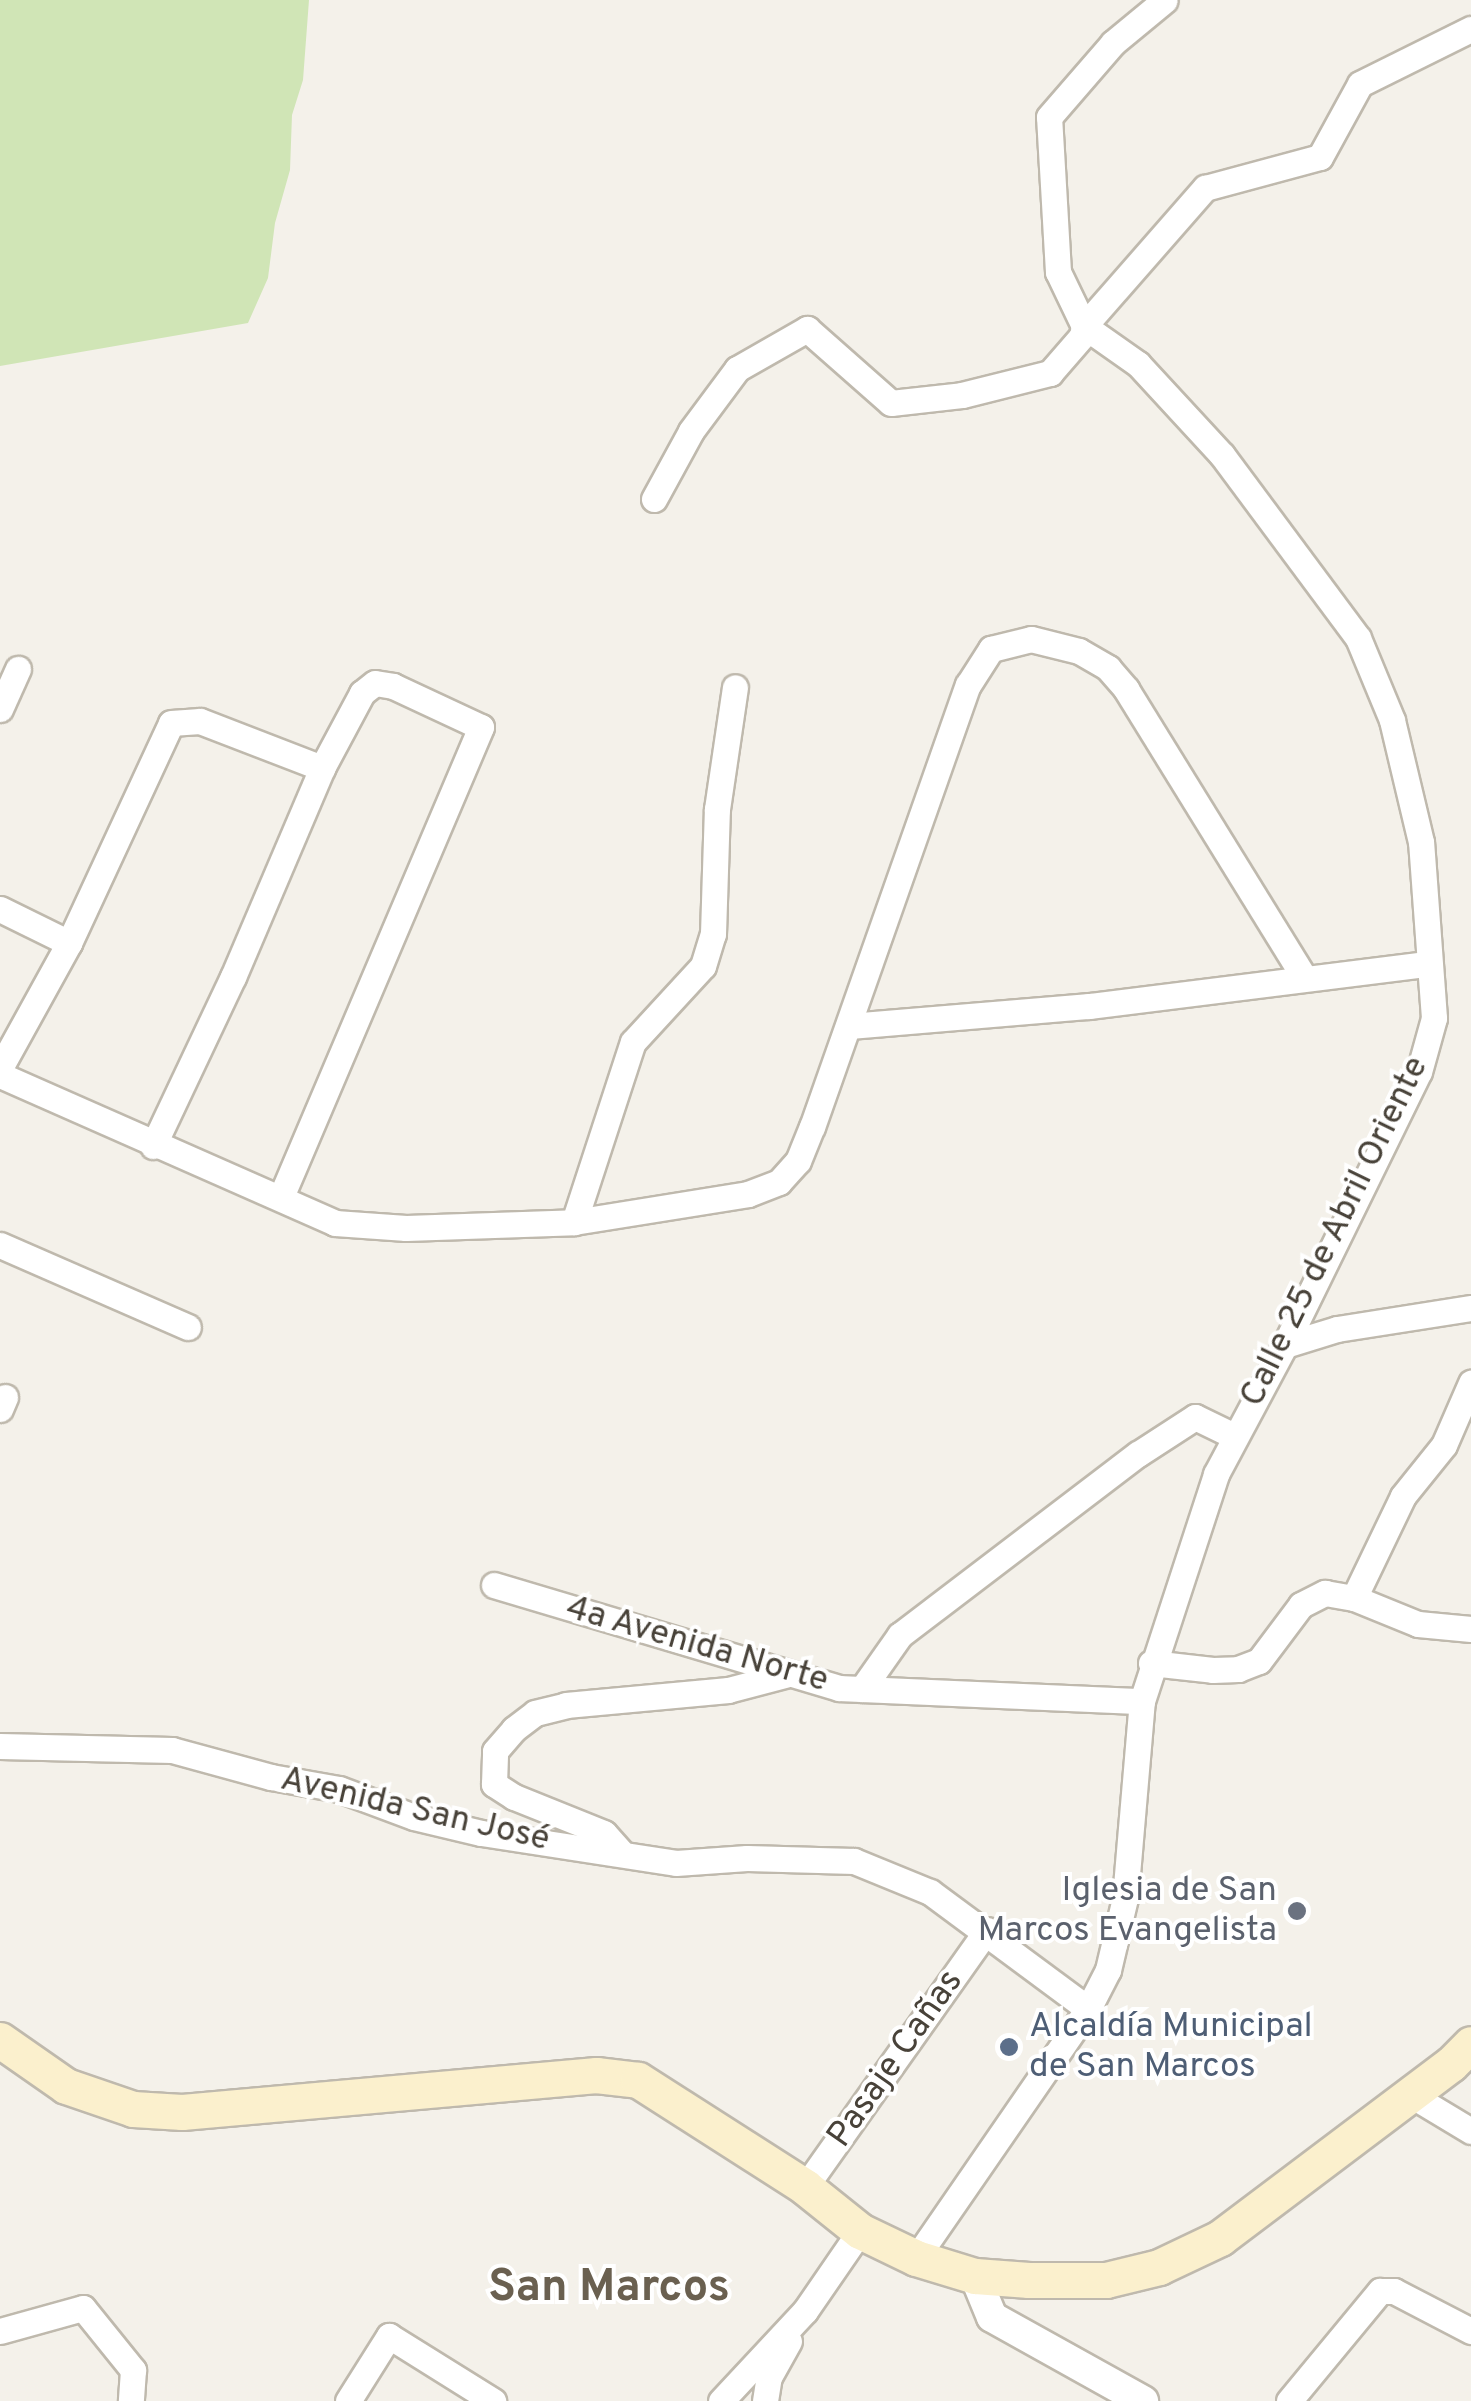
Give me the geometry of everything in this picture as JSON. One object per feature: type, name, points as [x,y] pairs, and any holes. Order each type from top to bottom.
[{"type":"main road","points":[[0,2040],[66,2086],[132,2109],[182,2112],[578,2076],[638,2080],[805,2187],[860,2230],[916,2258],[975,2276],[1106,2280],[1159,2267],[1220,2238],[1411,2095],[1471,2044]]},
{"type":"street","name":"Calle 25 de Abril Oriente","points":[[916,2258],[1088,2008],[1108,1970],[1125,1898],[1133,1766],[1142,1701],[1216,1474],[1285,1345],[1420,1072],[1434,1018],[1421,842],[1392,720],[1358,638],[1222,455],[1138,364],[1084,326],[1058,272],[1048,117],[1114,43],[1166,0]]},
{"type":"street","points":[[654,499],[691,431],[737,369],[807,329],[891,403],[962,395],[1050,373],[1082,336],[1084,326],[1205,188],[1320,157],[1360,84],[1471,29]]},
{"type":"street","points":[[322,768],[200,722],[171,724],[69,943],[0,1072],[152,1146],[281,1197],[335,1223],[406,1228],[574,1222],[748,1194],[779,1182],[798,1161],[850,1026],[968,684],[991,649],[1010,641],[1031,639],[1079,651],[1108,668],[1126,689],[1303,976]]},
{"type":"street","points":[[0,709],[18,669]]},
{"type":"street","points":[[152,1146],[233,977],[322,768],[362,693],[375,683],[393,686],[481,727],[281,1197]]},
{"type":"street","points":[[574,1222],[633,1042],[703,966],[713,934],[718,810],[735,687]]},
{"type":"street","points":[[0,909],[69,943]]},
{"type":"street","points":[[850,1026],[1089,1006],[1303,976],[1428,964]]},
{"type":"street","points":[[0,1245],[188,1327]]},
{"type":"street","points":[[1285,1345],[1338,1329],[1471,1308]]},
{"type":"street","points":[[1354,1598],[1403,1496],[1444,1445],[1471,1383]]},
{"type":"street","points":[[862,1690],[900,1635],[1138,1454],[1194,1417],[1234,1436]]},
{"type":"street","name":"4a Avenida Norte","points":[[494,1585],[786,1675],[862,1690],[1142,1701]]},
{"type":"street","points":[[1152,1662],[1238,1669],[1259,1661],[1312,1596],[1326,1593],[1354,1598],[1418,1624],[1471,1629]]},
{"type":"street","points":[[622,1852],[604,1833],[514,1798],[494,1784],[494,1751],[536,1713],[566,1704],[728,1690],[786,1675]]},
{"type":"street","name":"Avenida San José","points":[[0,1746],[172,1750],[271,1776],[338,1788],[414,1817],[464,1829],[676,1862],[747,1858],[854,1862],[930,1892],[987,1930],[1088,2008]]},
{"type":"street","name":"Pasaje Cañas","points":[[805,2187],[987,1930]]},
{"type":"street","points":[[1411,2095],[1471,2130]]},
{"type":"street","points":[[765,2401],[770,2377],[805,2312],[860,2230]]},
{"type":"street","points":[[975,2276],[983,2303],[1008,2329],[1143,2401]]},
{"type":"street","points":[[1290,2401],[1380,2291],[1394,2292],[1471,2331]]},
{"type":"street","points":[[0,2331],[83,2308],[133,2370],[131,2401]]},
{"type":"street","points":[[720,2401],[805,2312]]},
{"type":"street","points":[[348,2401],[389,2336],[493,2401]]},
{"type":"green space","points":[[0,0],[309,0],[303,80],[292,115],[290,170],[275,223],[268,278],[248,323],[0,366]]},
{"type":"place","name":"Iglesia de San Marcos Evangelista","points":[[1297,1911]]},
{"type":"place","name":"Alcaldía Municipal de San Marcos","points":[[1009,2047]]},
{"type":"district","name":"San Marcos","points":[[609,2289]]}]
